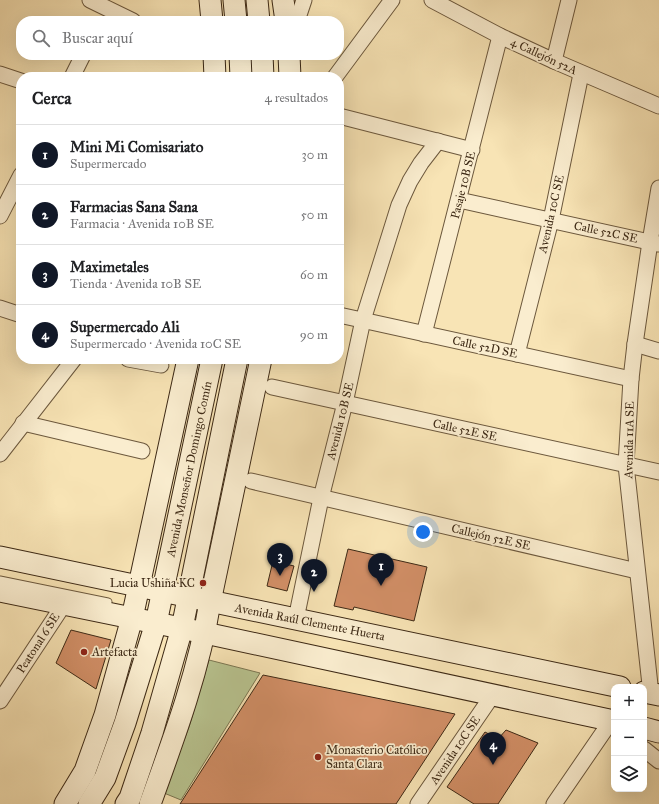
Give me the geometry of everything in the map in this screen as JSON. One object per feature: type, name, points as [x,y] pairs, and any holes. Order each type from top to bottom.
[{"type":"main road","points":[[210,0],[212,16]]},
{"type":"main road","points":[[234,0],[236,16]]},
{"type":"main road","points":[[257,0],[259,16]]},
{"type":"main road","points":[[283,0],[285,16]]},
{"type":"main road","points":[[240,60],[241,72]]},
{"type":"main road","points":[[262,60],[263,72]]},
{"type":"main road","points":[[289,60],[290,72]]},
{"type":"main road","name":"Avenida Monseñor Domingo Comín","points":[[170,619],[139,587],[187,364]]},
{"type":"main road","name":"Avenida Monseñor Domingo Comín","points":[[150,804],[174,739],[170,619],[164,592],[211,364]]},
{"type":"main road","name":"Avenida Monseñor Domingo Comín","points":[[66,804],[85,771],[105,715],[170,619],[188,597],[235,364]]},
{"type":"main road","name":"Avenida Monseñor Domingo Comín","points":[[88,804],[105,778],[125,723],[170,619],[210,602],[260,364]]},
{"type":"main road","name":"Avenida Raúl Clemente Huerta","points":[[0,557],[210,602],[460,652],[611,685]]},
{"type":"main road","points":[[0,591],[64,604],[170,619],[492,696],[611,720]]},
{"type":"main road","name":"Avenida Monseñor Domingo Comín","points":[[126,804],[130,798],[152,733],[170,619]]},
{"type":"main road","points":[[647,729],[659,732]]},
{"type":"street","points":[[90,0],[104,15]]},
{"type":"street","points":[[299,16],[304,0]]},
{"type":"street","points":[[339,72],[392,0]]},
{"type":"street","name":"4 Callejón 52A","points":[[432,0],[447,4],[500,36],[582,74],[659,106]]},
{"type":"street","points":[[554,61],[569,0]]},
{"type":"street","name":"Pasaje 10B SE","points":[[424,334],[500,36]]},
{"type":"street","points":[[75,72],[81,60]]},
{"type":"street","points":[[0,74],[16,79]]},
{"type":"street","name":"Avenida 10C SE","points":[[517,354],[551,220],[582,74]]},
{"type":"street","points":[[344,117],[472,150]]},
{"type":"street","name":"Avenida 10B SE","points":[[296,619],[321,498],[345,403],[363,320],[399,205],[410,181],[421,163],[438,141]]},
{"type":"street","points":[[0,216],[16,186]]},
{"type":"street","name":"Avenida 11A SE","points":[[651,694],[626,465],[631,379],[635,344],[654,243],[659,188]]},
{"type":"street","name":"Calle 52C SE","points":[[459,200],[654,243]]},
{"type":"street","points":[[0,308],[16,313]]},
{"type":"street","name":"Calle 52D SE","points":[[344,316],[631,379]]},
{"type":"street","points":[[635,344],[659,350]]},
{"type":"street","points":[[0,454],[70,364]]},
{"type":"street","points":[[156,364],[161,365]]},
{"type":"street","name":"Calle 52E SE","points":[[272,387],[659,472]]},
{"type":"street","points":[[23,423],[142,451]]},
{"type":"street","name":"Callejón 52E SE","points":[[250,481],[637,571]]},
{"type":"street","name":"Peatonal 6 SE","points":[[0,701],[64,604]]},
{"type":"street","name":"Avenida 10C SE","points":[[418,804],[492,696]]},
{"type":"street","points":[[554,804],[611,723]]},
{"type":"street","points":[[647,751],[659,761]]},
{"type":"lane","points":[[0,580],[112,603]]},
{"type":"lane","points":[[345,655],[611,720]]},
{"type":"lane","points":[[647,723],[659,726]]},
{"type":"green space","points":[[209,660],[260,673],[181,800],[164,793],[189,727]]},
{"type":"building","points":[[348,549],[427,567],[414,621],[354,607],[353,610],[334,606]]},
{"type":"building","points":[[273,561],[294,566],[287,591],[267,586]]},
{"type":"building","name":"Artefacta","points":[[71,630],[111,640],[96,689],[56,663]]},
{"type":"building","name":"Monasterio Católico Santa Clara","points":[[263,675],[455,714],[396,804],[180,804]]},
{"type":"building","points":[[506,730],[538,743],[498,804],[474,804],[447,787],[485,732],[498,739]]},
{"type":"place","name":"Maximetales","points":[[280,576]]},
{"type":"place","name":"Lucia Ushiña KC","points":[[203,583]]},
{"type":"place","name":"Mini Mi Comisariato","points":[[381,586]]},
{"type":"place","name":"Farmacias Sana Sana","points":[[314,592]]},
{"type":"place","name":"Artefacta","points":[[84,652]]},
{"type":"place","name":"Monasterio Católico Santa Clara","points":[[318,757]]},
{"type":"place","name":"Supermercado Ali","points":[[493,765]]}]
